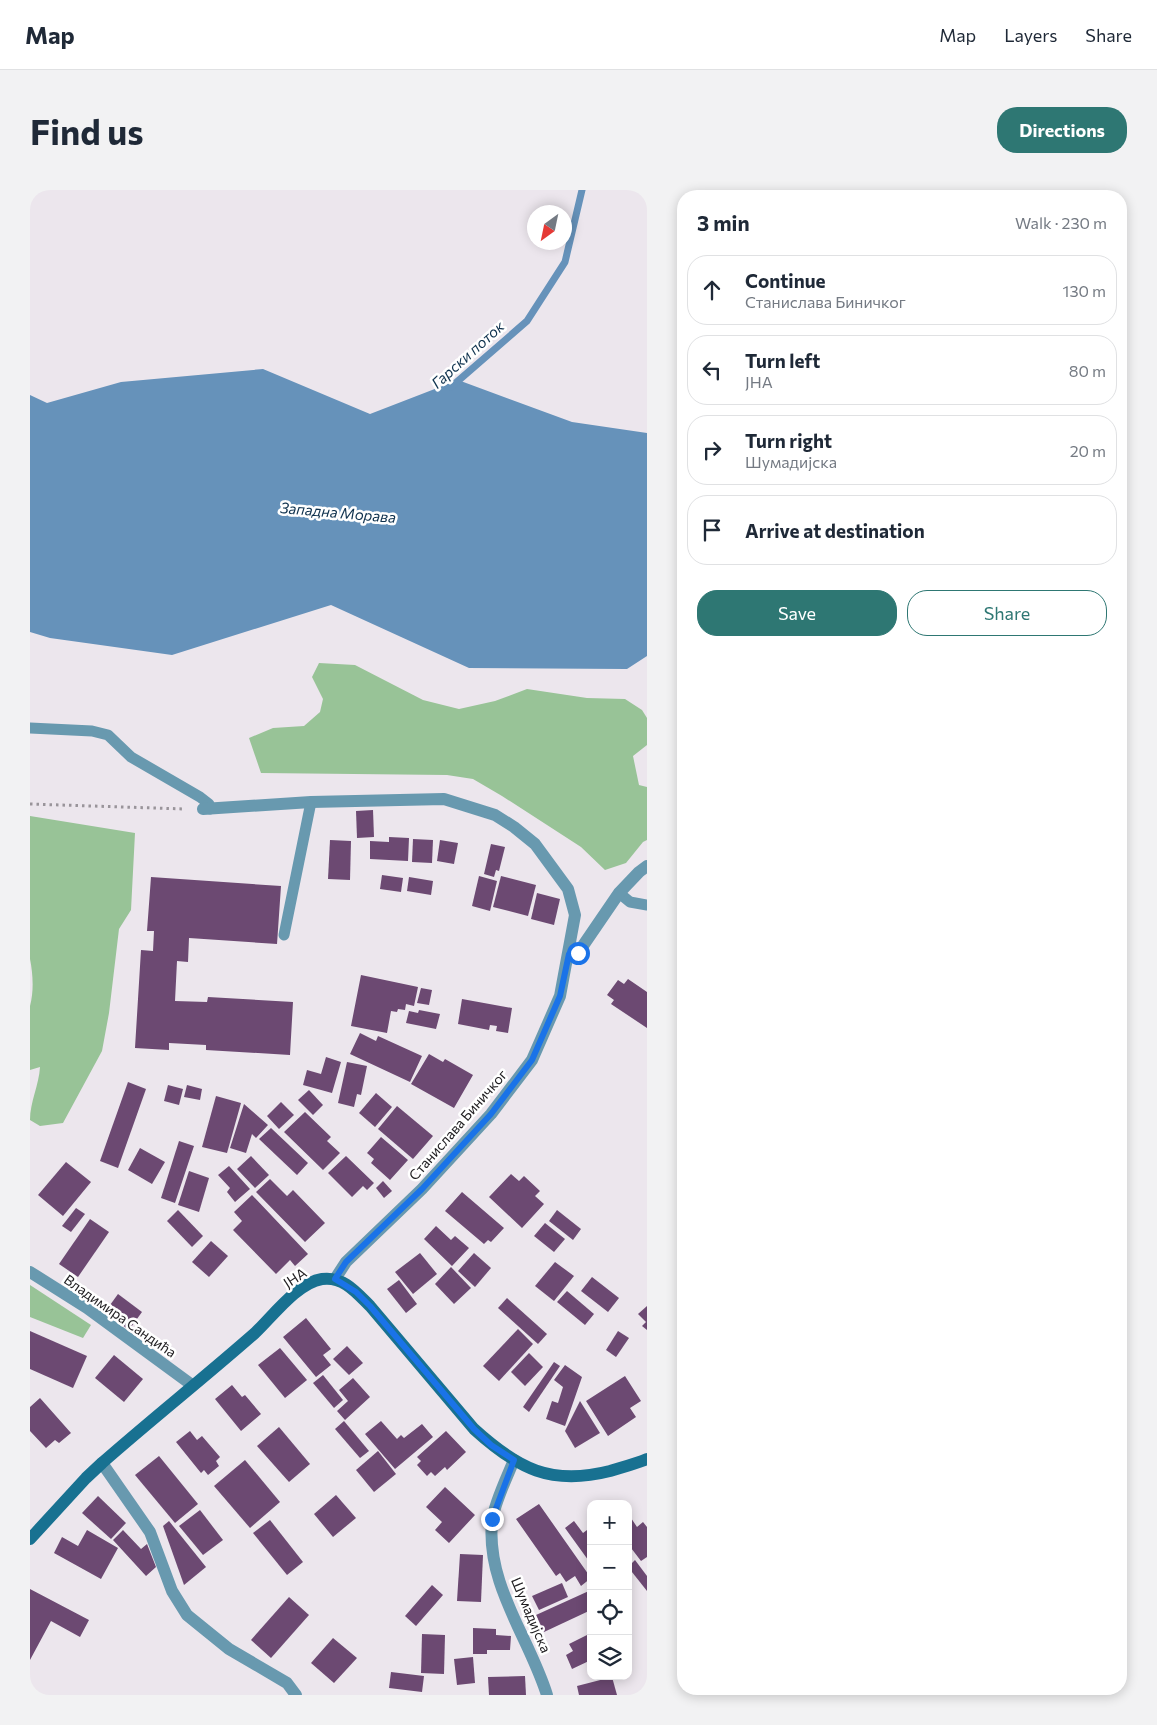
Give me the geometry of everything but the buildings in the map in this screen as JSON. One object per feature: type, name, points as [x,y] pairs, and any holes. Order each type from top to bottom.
[{"type":"main road","name":"ЈНА","points":[[30,1539],[102,1463],[255,1332],[295,1294],[316,1281],[335,1279]]},
{"type":"main road","points":[[335,1279],[356,1292],[370,1306],[474,1429],[491,1445],[514,1460],[553,1476],[571,1477],[590,1476],[647,1459]]},
{"type":"street","name":"Станислава Биничког","points":[[207,809],[310,802],[444,799],[495,815],[535,844],[568,889],[576,915],[560,996],[532,1060],[491,1114],[422,1189],[346,1262],[335,1279]]},
{"type":"street","points":[[569,954],[578,953],[619,893],[638,872],[647,866]]},
{"type":"street","name":"Владимира Сандића","points":[[30,1272],[87,1308],[192,1385]]},
{"type":"street","name":"Шумадијска","points":[[514,1460],[492,1519],[492,1544],[497,1571],[508,1605],[540,1673],[547,1695]]},
{"type":"street","points":[[102,1463],[150,1532],[172,1591],[187,1615],[229,1649],[287,1683],[296,1695]]},
{"type":"lane","points":[[30,728],[92,731],[108,735],[132,757],[210,804],[207,809]]},
{"type":"lane","points":[[284,934],[310,802]]},
{"type":"lane","points":[[619,893],[630,902],[647,905]]},
{"type":"path","points":[[30,804],[207,809]]},
{"type":"green space","points":[[319,663],[355,665],[423,700],[459,709],[495,701],[527,689],[587,698],[625,699],[642,710],[647,718],[647,745],[633,756],[639,785],[647,787],[647,840],[643,842],[626,863],[605,870],[581,847],[473,779],[447,775],[261,773],[249,738],[273,728],[304,726],[320,712],[323,699],[312,677]]},
{"type":"green space","points":[[30,816],[135,833],[131,910],[119,929],[109,1013],[102,1051],[63,1123],[40,1126],[30,1120],[40,1067],[30,1070],[30,1006],[33,982],[30,959]]},
{"type":"green space","points":[[30,1285],[91,1325],[83,1338],[30,1317]]},
{"type":"water","name":"Западна Морава","points":[[263,369],[370,414],[458,380],[572,422],[647,433],[647,656],[627,669],[469,668],[331,605],[172,655],[50,638],[30,632],[30,395],[47,403],[121,382]]},
{"type":"waterway","name":"Гарски поток","points":[[451,387],[527,321],[565,262],[582,190]]},
{"type":"route","points":[[492,1519],[514,1460],[491,1445],[474,1429],[370,1306],[356,1292],[335,1279],[346,1262],[422,1189],[491,1114],[532,1060],[560,996],[569,954],[578,953]]}]
